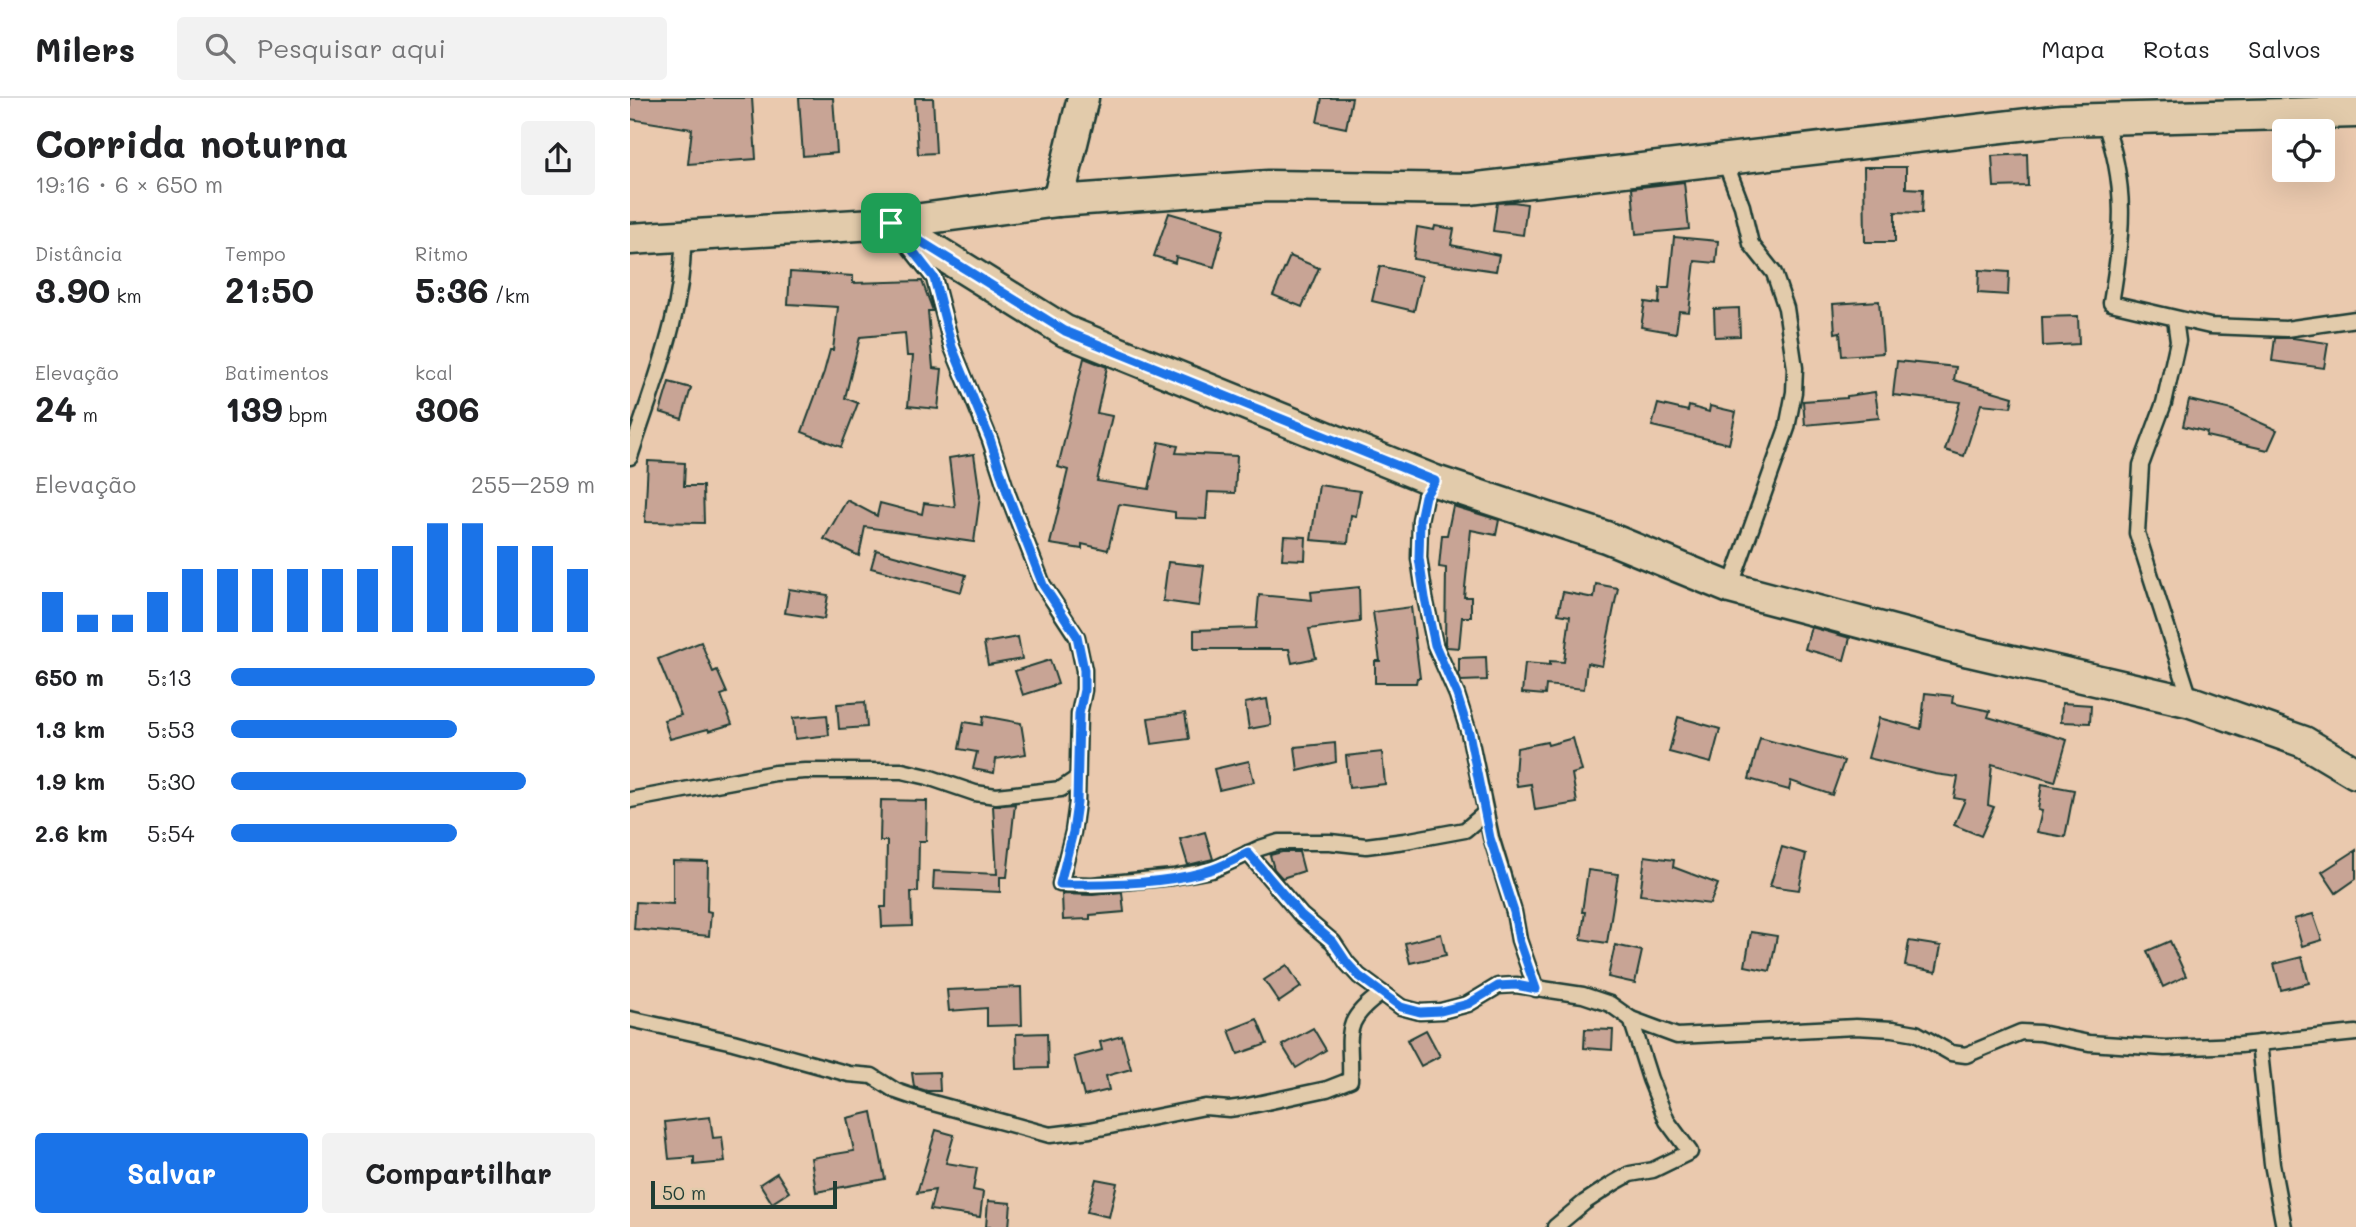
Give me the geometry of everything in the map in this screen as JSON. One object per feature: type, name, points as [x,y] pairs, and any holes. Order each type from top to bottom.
[{"type":"street","points":[[1058,201],[1083,98]]},
{"type":"street","points":[[630,239],[891,223],[1058,201],[1268,186],[1469,189],[1724,159],[2062,109],[2103,118],[2356,112]]},
{"type":"street","points":[[891,223],[1065,331],[1435,481],[1606,537],[1730,588],[1969,651],[2191,702],[2304,742],[2356,773]]},
{"type":"lane","points":[[2103,118],[2120,178],[2122,209],[2111,303],[2210,326],[2287,329],[2356,319]]},
{"type":"lane","points":[[1724,159],[1742,206],[1751,244],[1774,273],[1786,309],[1795,368],[1794,392],[1787,428],[1730,588]]},
{"type":"lane","points":[[891,223],[934,278],[952,347],[990,439],[1008,495],[1043,585],[1077,636],[1084,670],[1084,690],[1079,714],[1073,832],[1060,884],[1092,885],[1173,877],[1212,870],[1279,842],[1330,842],[1366,846],[1405,841],[1465,830],[1485,813]]},
{"type":"lane","points":[[630,457],[677,307],[684,263],[683,235]]},
{"type":"lane","points":[[2175,319],[2178,341],[2164,403],[2141,465],[2137,533],[2191,702]]},
{"type":"lane","points":[[1435,481],[1425,496],[1420,520],[1419,558],[1425,598],[1435,645],[1457,695],[1469,733],[1490,838],[1536,989]]},
{"type":"lane","points":[[630,800],[775,773],[805,771],[902,771],[928,776],[975,793],[996,796],[1061,789],[1077,778]]},
{"type":"lane","points":[[1248,853],[1301,915],[1333,942],[1347,963],[1401,1007],[1420,1012],[1441,1011],[1468,1004],[1498,986],[1516,985],[1583,995],[1610,1004],[1631,1019],[1677,1036],[1856,1027],[1893,1028],[1916,1033],[1951,1053],[1966,1055],[2021,1032],[2089,1043],[2165,1048],[2259,1043],[2356,1033]]},
{"type":"lane","points":[[630,1019],[733,1042],[849,1074],[872,1076],[896,1091],[932,1104],[1049,1135],[1090,1130],[1205,1107],[1243,1107],[1327,1089],[1350,1080],[1350,1027],[1356,1014],[1382,993]]},
{"type":"lane","points":[[1555,1227],[1585,1202],[1630,1174],[1653,1170],[1690,1152],[1667,1121],[1631,1019]]},
{"type":"lane","points":[[2259,1043],[2273,1164],[2284,1227]]},
{"type":"building","points":[[630,98],[752,98],[756,159],[688,164],[692,129],[630,119]]},
{"type":"building","points":[[799,98],[833,98],[837,153],[803,156]]},
{"type":"building","points":[[915,98],[933,98],[936,153],[918,154]]},
{"type":"building","points":[[1322,98],[1352,98],[1346,128],[1317,122]]},
{"type":"building","points":[[2027,154],[2028,186],[1994,187],[1992,156]]},
{"type":"building","points":[[1864,167],[1906,167],[1906,188],[1923,189],[1922,213],[1895,212],[1895,242],[1865,242]]},
{"type":"building","points":[[1684,182],[1689,229],[1636,234],[1632,188]]},
{"type":"building","points":[[1497,203],[1527,204],[1523,235],[1493,231]]},
{"type":"building","points":[[1169,213],[1224,229],[1214,267],[1176,257],[1175,263],[1154,256]]},
{"type":"building","points":[[1435,226],[1454,229],[1451,245],[1499,255],[1496,271],[1413,259],[1417,227],[1434,230]]},
{"type":"building","points":[[1674,237],[1718,241],[1716,263],[1695,261],[1689,312],[1679,311],[1676,333],[1641,327],[1645,302],[1659,304],[1660,288],[1669,288]]},
{"type":"building","points":[[1290,256],[1319,268],[1302,307],[1273,295]]},
{"type":"building","points":[[1380,266],[1422,276],[1414,311],[1372,301]]},
{"type":"building","points":[[1979,270],[2009,272],[2008,295],[1978,293]]},
{"type":"building","points":[[790,272],[853,276],[853,283],[922,281],[933,311],[928,311],[933,368],[942,369],[938,409],[908,406],[913,356],[907,356],[905,333],[860,337],[845,398],[858,403],[841,447],[802,432],[830,350],[833,350],[838,307],[788,304]]},
{"type":"building","points":[[1879,301],[1883,353],[1842,356],[1840,332],[1835,333],[1833,304]]},
{"type":"building","points":[[1739,308],[1740,336],[1715,337],[1714,309]]},
{"type":"building","points":[[2078,316],[2079,344],[2043,346],[2042,317]]},
{"type":"building","points":[[2275,338],[2328,343],[2324,368],[2272,361]]},
{"type":"building","points":[[1084,358],[1107,367],[1097,413],[1112,416],[1097,481],[1149,489],[1159,442],[1178,446],[1176,453],[1237,456],[1235,493],[1208,492],[1206,519],[1175,518],[1175,512],[1119,504],[1108,550],[1082,544],[1082,549],[1050,544],[1068,470],[1058,467]]},
{"type":"building","points":[[1897,361],[1956,367],[1954,380],[2013,397],[2011,407],[1981,404],[1964,456],[1945,450],[1960,402],[1893,395]]},
{"type":"building","points":[[669,382],[691,388],[682,419],[660,412]]},
{"type":"building","points":[[1875,392],[1879,418],[1805,425],[1803,401],[1847,398]]},
{"type":"building","points":[[2189,400],[2232,410],[2277,430],[2268,450],[2206,436],[2207,432],[2183,426]]},
{"type":"building","points":[[1658,404],[1688,411],[1689,406],[1709,412],[1710,406],[1736,412],[1729,444],[1652,426]]},
{"type":"building","points":[[974,454],[980,496],[974,542],[865,527],[859,556],[824,539],[847,500],[877,516],[880,503],[922,514],[924,503],[955,507],[949,458]]},
{"type":"building","points":[[648,461],[685,463],[684,486],[703,486],[704,523],[645,522]]},
{"type":"building","points":[[1319,485],[1360,491],[1356,516],[1351,515],[1348,543],[1311,540]]},
{"type":"building","points":[[1453,506],[1499,520],[1496,535],[1471,530],[1464,597],[1471,597],[1471,617],[1462,617],[1459,648],[1447,647],[1445,644],[1446,568],[1439,567],[1442,535],[1447,535]]},
{"type":"building","points":[[1284,536],[1306,537],[1305,560],[1282,559]]},
{"type":"building","points":[[876,550],[966,575],[961,592],[871,568]]},
{"type":"building","points":[[1168,562],[1204,566],[1199,606],[1163,601]]},
{"type":"building","points":[[1596,584],[1618,588],[1602,666],[1587,663],[1584,689],[1546,685],[1545,695],[1522,693],[1525,663],[1550,665],[1550,661],[1564,662],[1570,616],[1558,614],[1563,592],[1594,598]]},
{"type":"building","points":[[1359,587],[1360,622],[1309,629],[1316,658],[1292,663],[1289,649],[1194,649],[1194,630],[1256,628],[1259,595],[1312,600],[1311,592]]},
{"type":"building","points":[[789,589],[828,595],[824,619],[785,613]]},
{"type":"building","points":[[1411,607],[1420,678],[1417,678],[1416,683],[1375,683],[1375,661],[1380,661],[1373,612]]},
{"type":"building","points":[[1811,627],[1850,638],[1844,660],[1805,649]]},
{"type":"building","points":[[1018,637],[1022,659],[988,665],[984,643]]},
{"type":"building","points":[[701,642],[713,672],[717,670],[727,693],[721,695],[732,724],[670,739],[664,720],[681,715],[658,659]]},
{"type":"building","points":[[1486,657],[1487,680],[1461,681],[1459,658]]},
{"type":"building","points":[[1050,660],[1058,684],[1023,695],[1015,671]]},
{"type":"building","points":[[1925,693],[1953,696],[1952,703],[1990,711],[1988,717],[2067,740],[2055,782],[1992,764],[1988,805],[1994,807],[1981,836],[1954,825],[1965,800],[1954,798],[1958,777],[1868,758],[1879,718],[1921,729]]},
{"type":"building","points":[[1267,699],[1271,725],[1249,729],[1245,703]]},
{"type":"building","points":[[865,702],[867,727],[839,729],[837,704]]},
{"type":"building","points":[[2062,703],[2091,705],[2090,723],[2061,722]]},
{"type":"building","points":[[1185,713],[1189,739],[1152,744],[1148,718]]},
{"type":"building","points":[[827,715],[829,735],[795,739],[793,718]]},
{"type":"building","points":[[983,716],[1021,723],[1026,754],[996,759],[994,773],[973,769],[977,752],[959,749],[964,722],[982,725]]},
{"type":"building","points":[[1678,717],[1720,729],[1711,763],[1669,752]]},
{"type":"building","points":[[1573,738],[1582,771],[1572,774],[1577,803],[1535,810],[1531,784],[1517,786],[1517,748],[1547,742],[1548,745]]},
{"type":"building","points":[[1760,738],[1844,761],[1832,795],[1791,781],[1789,790],[1749,779]]},
{"type":"building","points":[[1335,743],[1336,762],[1298,771],[1295,747]]},
{"type":"building","points":[[1382,752],[1385,784],[1349,788],[1346,756]]},
{"type":"building","points":[[1249,761],[1254,782],[1219,790],[1214,769]]},
{"type":"building","points":[[2042,784],[2074,790],[2065,837],[2037,832],[2042,811],[2038,810]]},
{"type":"building","points":[[881,800],[927,801],[926,841],[919,841],[918,892],[911,892],[912,926],[882,927],[881,907],[886,907],[887,841],[880,841]]},
{"type":"building","points":[[1015,804],[1007,877],[1000,877],[1000,892],[933,889],[934,871],[997,874],[993,806]]},
{"type":"building","points":[[1205,832],[1213,859],[1188,865],[1180,839]]},
{"type":"building","points":[[1782,847],[1806,854],[1799,890],[1770,886]]},
{"type":"building","points":[[2356,850],[2356,879],[2336,893],[2322,872]]},
{"type":"building","points":[[1299,852],[1304,871],[1282,878],[1274,869],[1270,855]]},
{"type":"building","points":[[1645,856],[1674,860],[1673,867],[1718,884],[1710,904],[1640,895]]},
{"type":"building","points":[[673,861],[708,862],[707,911],[711,912],[709,936],[634,929],[636,902],[673,904]]},
{"type":"building","points":[[1588,870],[1618,874],[1607,943],[1581,939]]},
{"type":"building","points":[[1122,892],[1124,912],[1090,915],[1090,919],[1063,920],[1062,894]]},
{"type":"building","points":[[2313,914],[2322,940],[2302,946],[2294,919]]},
{"type":"building","points":[[1751,932],[1777,936],[1770,971],[1745,966]]},
{"type":"building","points":[[1441,934],[1446,955],[1410,963],[1405,943]]},
{"type":"building","points":[[1909,941],[1941,946],[1936,972],[1905,966]]},
{"type":"building","points":[[2170,941],[2186,976],[2163,987],[2147,951]]},
{"type":"building","points":[[1615,945],[1642,951],[1635,983],[1608,977]]},
{"type":"building","points":[[2302,957],[2309,983],[2281,990],[2274,964]]},
{"type":"building","points":[[1287,965],[1301,987],[1279,1002],[1264,980]]},
{"type":"building","points":[[1021,987],[1022,1025],[987,1026],[987,1008],[949,1011],[947,990]]},
{"type":"building","points":[[1257,1019],[1267,1044],[1238,1054],[1229,1030]]},
{"type":"building","points":[[1313,1028],[1326,1050],[1296,1068],[1282,1045]]},
{"type":"building","points":[[1585,1029],[1613,1030],[1612,1050],[1584,1048]]},
{"type":"building","points":[[1426,1030],[1440,1056],[1421,1066],[1407,1040]]},
{"type":"building","points":[[1047,1033],[1048,1068],[1017,1069],[1016,1034]]},
{"type":"building","points":[[1122,1036],[1131,1069],[1106,1076],[1109,1090],[1084,1096],[1074,1057],[1102,1050],[1100,1042]]},
{"type":"building","points":[[939,1072],[940,1091],[914,1087],[912,1073]]},
{"type":"building","points":[[872,1112],[885,1179],[816,1192],[811,1158],[854,1151],[847,1118]]},
{"type":"building","points":[[710,1117],[713,1138],[722,1137],[725,1162],[694,1165],[694,1157],[669,1159],[665,1122]]},
{"type":"building","points":[[936,1130],[954,1135],[946,1163],[977,1168],[973,1190],[983,1192],[980,1217],[930,1210],[935,1190],[917,1193]]},
{"type":"building","points":[[777,1173],[789,1192],[772,1203],[760,1184]]},
{"type":"building","points":[[1096,1179],[1117,1183],[1109,1217],[1087,1212]]},
{"type":"building","points":[[988,1201],[1011,1203],[1009,1227],[986,1227]]},
{"type":"route","points":[[891,223],[1065,331],[1435,481],[1425,496],[1420,520],[1419,558],[1425,598],[1435,645],[1457,695],[1469,733],[1490,838],[1536,989],[1516,985],[1498,986],[1468,1004],[1441,1011],[1420,1012],[1401,1007],[1359,976],[1333,942],[1301,915],[1248,853],[1212,870],[1173,877],[1092,885],[1060,884],[1077,803],[1079,714],[1084,690],[1084,670],[1077,636],[1043,585],[1008,495],[990,439],[952,347],[934,278],[891,223]]}]
